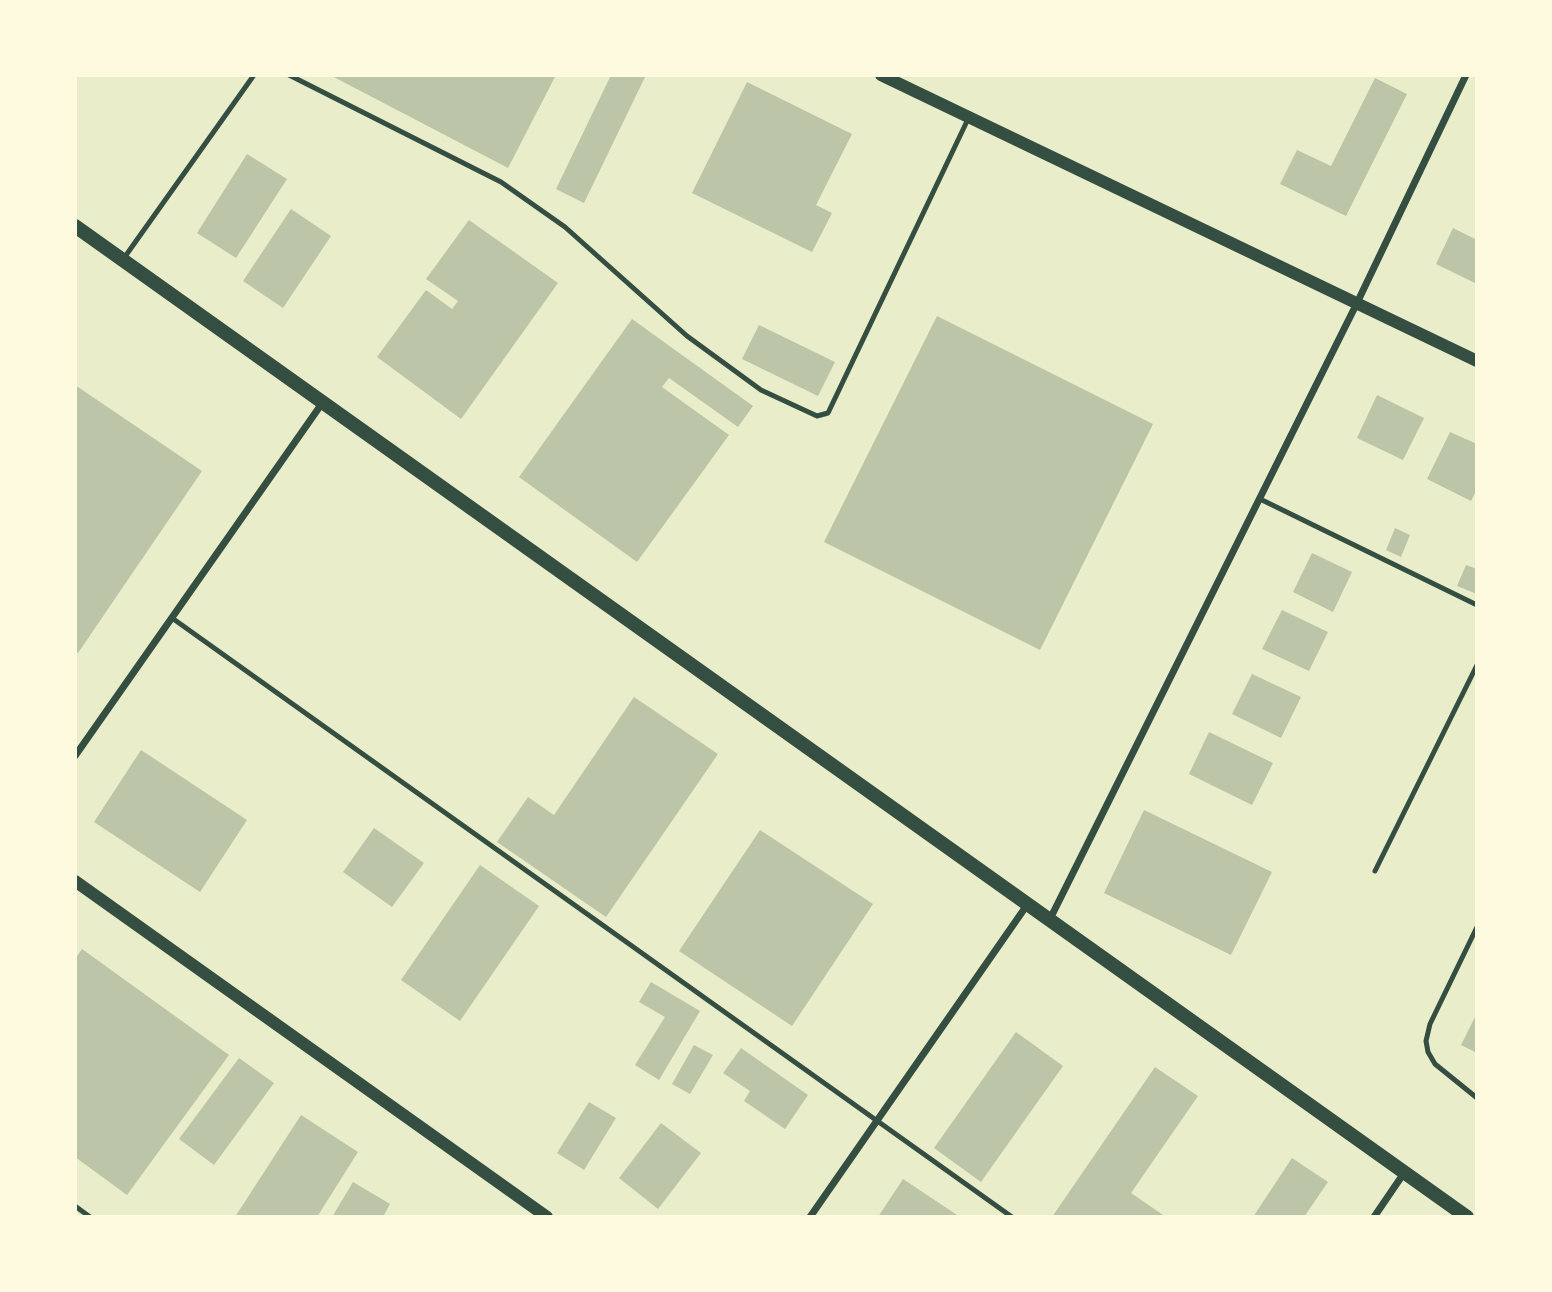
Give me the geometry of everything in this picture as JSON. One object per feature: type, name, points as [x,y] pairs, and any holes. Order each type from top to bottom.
[{"type":"main road","points":[[75,226],[1468,1217]]},
{"type":"street","points":[[881,75],[1477,361]]},
{"type":"street","points":[[1050,919],[1357,303],[1465,75]]},
{"type":"street","points":[[75,756],[323,402]]},
{"type":"street","points":[[75,881],[547,1217]]},
{"type":"street","points":[[810,1217],[1027,905]]},
{"type":"street","points":[[1374,1217],[1405,1173]]},
{"type":"lane","points":[[123,260],[254,75]]},
{"type":"lane","points":[[289,75],[501,182],[565,227],[687,336],[761,390],[817,416],[828,413],[969,117]]},
{"type":"lane","points":[[1259,499],[1477,605]]},
{"type":"lane","points":[[172,618],[1012,1217]]},
{"type":"lane","points":[[1375,871],[1477,665]]},
{"type":"lane","points":[[1477,927],[1430,1024],[1426,1041],[1428,1052],[1435,1064],[1477,1098]]},
{"type":"lane","points":[[75,1206],[90,1217]]},
{"type":"building","points":[[330,75],[556,75],[508,168]]},
{"type":"building","points":[[611,75],[646,75],[584,203],[556,189]]},
{"type":"building","points":[[1375,78],[1407,94],[1346,216],[1280,184],[1297,150],[1331,166]]},
{"type":"building","points":[[747,82],[852,134],[816,205],[832,213],[812,252],[692,193]]},
{"type":"building","points":[[247,154],[287,179],[236,258],[197,233]]},
{"type":"building","points":[[291,209],[331,236],[283,308],[243,281]]},
{"type":"building","points":[[469,220],[558,283],[461,419],[377,357],[426,290],[452,309],[458,301],[426,279]]},
{"type":"building","points":[[1453,228],[1477,240],[1477,284],[1436,264]]},
{"type":"building","points":[[937,316],[1153,424],[1040,650],[824,542]]},
{"type":"building","points":[[632,319],[753,406],[738,427],[669,378],[662,387],[729,435],[637,562],[519,477]]},
{"type":"building","points":[[759,325],[835,362],[818,396],[742,359]]},
{"type":"building","points":[[75,385],[202,471],[78,653],[75,651]]},
{"type":"building","points":[[1377,395],[1424,418],[1403,460],[1357,438]]},
{"type":"building","points":[[1450,432],[1477,444],[1477,489],[1471,501],[1427,479]]},
{"type":"building","points":[[1395,528],[1410,535],[1401,557],[1386,550]]},
{"type":"building","points":[[1312,553],[1352,572],[1333,612],[1293,592]]},
{"type":"building","points":[[1466,565],[1477,569],[1477,594],[1457,586]]},
{"type":"building","points":[[1282,610],[1328,632],[1309,671],[1262,649]]},
{"type":"building","points":[[1252,674],[1301,697],[1281,738],[1232,714]]},
{"type":"building","points":[[634,697],[718,754],[606,917],[497,842],[528,797],[554,815]]},
{"type":"building","points":[[1209,732],[1273,763],[1252,805],[1189,774]]},
{"type":"building","points":[[141,750],[247,820],[200,892],[94,822]]},
{"type":"building","points":[[1144,810],[1272,872],[1231,955],[1104,893]]},
{"type":"building","points":[[374,828],[424,863],[392,907],[343,872]]},
{"type":"building","points":[[760,830],[873,904],[792,1026],[679,951]]},
{"type":"building","points":[[480,865],[539,906],[460,1021],[401,980]]},
{"type":"building","points":[[82,949],[229,1055],[127,1195],[75,1157],[75,959]]},
{"type":"building","points":[[651,982],[700,1011],[659,1080],[635,1065],[665,1017],[639,1002]]},
{"type":"building","points":[[1477,1013],[1477,1053],[1461,1045]]},
{"type":"building","points":[[1016,1032],[1063,1066],[981,1182],[934,1148]]},
{"type":"building","points":[[694,1045],[713,1055],[690,1094],[672,1084]]},
{"type":"building","points":[[741,1048],[808,1095],[785,1129],[744,1101],[750,1091],[723,1073]]},
{"type":"building","points":[[239,1058],[274,1083],[214,1165],[179,1139]]},
{"type":"building","points":[[1155,1067],[1198,1096],[1131,1193],[1166,1217],[1052,1217]]},
{"type":"building","points":[[589,1102],[616,1118],[584,1170],[557,1153]]},
{"type":"building","points":[[301,1115],[358,1152],[317,1217],[235,1217]]},
{"type":"building","points":[[661,1123],[701,1153],[658,1209],[619,1178]]},
{"type":"building","points":[[1292,1158],[1328,1182],[1304,1217],[1253,1217]]},
{"type":"building","points":[[903,1179],[960,1217],[878,1217]]},
{"type":"building","points":[[353,1182],[390,1204],[383,1217],[332,1217]]}]
